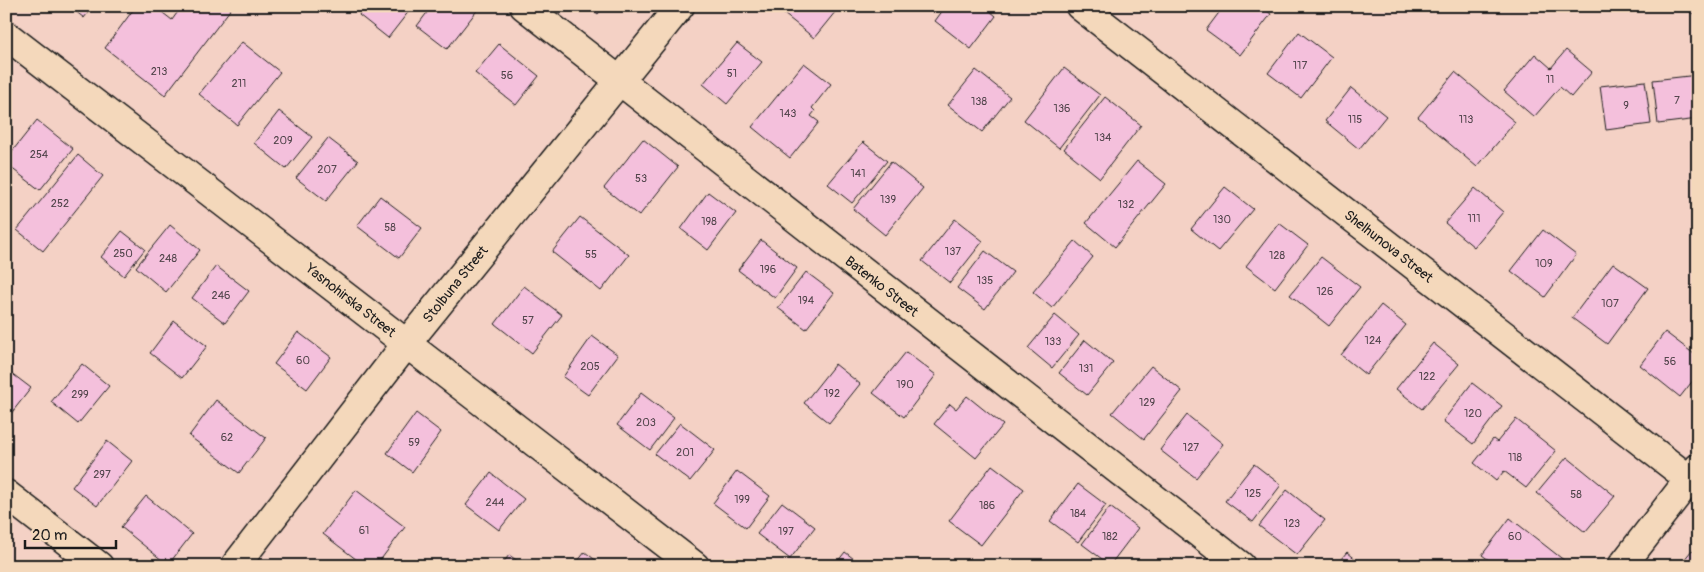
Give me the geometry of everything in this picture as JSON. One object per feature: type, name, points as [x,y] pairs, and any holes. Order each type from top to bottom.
[{"type":"street","name":"Batenko Street","points":[[524,6],[1241,566]]},
{"type":"street","name":"Stolbuna Street","points":[[235,566],[407,342],[680,6]]},
{"type":"street","name":"Shelhunova Street","points":[[1080,6],[1695,478]]},
{"type":"street","name":"Yasnohirska Street","points":[[6,35],[407,342],[695,566]]},
{"type":"street","points":[[1622,566],[1695,478]]},
{"type":"street","points":[[6,494],[98,566]]},
{"type":"building","points":[[69,6],[93,6],[84,18]]},
{"type":"building","points":[[136,6],[154,6],[172,20],[182,6],[233,6],[165,95],[105,48]]},
{"type":"building","points":[[365,6],[413,6],[388,38],[359,15]]},
{"type":"building","points":[[432,6],[477,6],[479,8],[447,49],[417,26]]},
{"type":"building","points":[[588,6],[604,6],[598,14]]},
{"type":"building","points":[[774,6],[840,6],[814,38]]},
{"type":"building","points":[[946,6],[984,6],[996,16],[971,49],[935,21]]},
{"type":"building","points":[[1224,6],[1260,6],[1271,14],[1240,55],[1206,30]]},
{"type":"building","points":[[1686,6],[1698,6],[1698,17],[1684,8]]},
{"type":"building","points":[[1299,32],[1332,57],[1301,98],[1268,73]]},
{"type":"building","points":[[242,42],[280,72],[237,125],[199,94]]},
{"type":"building","points":[[737,43],[762,62],[727,104],[703,84]]},
{"type":"building","points":[[499,44],[539,76],[516,105],[475,73]]},
{"type":"building","points":[[1566,50],[1592,72],[1571,97],[1560,87],[1534,117],[1504,91],[1535,54],[1551,68]]},
{"type":"building","points":[[804,63],[831,84],[812,108],[815,111],[811,116],[819,122],[790,158],[752,127]]},
{"type":"building","points":[[1064,68],[1100,95],[1059,148],[1024,120]]},
{"type":"building","points":[[976,70],[1010,97],[982,132],[948,105]]},
{"type":"building","points":[[1455,72],[1515,122],[1477,167],[1418,117]]},
{"type":"building","points":[[1698,75],[1698,119],[1658,124],[1653,80]]},
{"type":"building","points":[[1645,81],[1651,124],[1606,130],[1600,86]]},
{"type":"building","points":[[1351,88],[1386,116],[1359,149],[1325,121]]},
{"type":"building","points":[[1105,97],[1141,125],[1100,178],[1064,149]]},
{"type":"building","points":[[279,111],[312,137],[286,169],[254,143]]},
{"type":"building","points":[[37,120],[73,149],[40,190],[6,164],[6,159]]},
{"type":"building","points":[[328,138],[358,161],[326,201],[296,178]]},
{"type":"building","points":[[643,139],[678,167],[639,216],[604,188]]},
{"type":"building","points":[[863,142],[887,161],[852,203],[828,184]]},
{"type":"building","points":[[78,155],[103,176],[43,251],[17,230]]},
{"type":"building","points":[[1137,161],[1166,184],[1115,247],[1086,223]]},
{"type":"building","points":[[891,162],[923,188],[885,235],[853,209]]},
{"type":"building","points":[[1225,187],[1253,209],[1218,251],[1191,229]]},
{"type":"building","points":[[1475,188],[1503,212],[1474,247],[1445,223]]},
{"type":"building","points":[[708,192],[736,213],[708,250],[681,229]]},
{"type":"building","points":[[380,196],[422,228],[399,258],[357,226]]},
{"type":"building","points":[[580,217],[629,255],[601,291],[552,252]]},
{"type":"building","points":[[955,219],[983,241],[950,283],[922,261]]},
{"type":"building","points":[[1279,223],[1308,245],[1275,288],[1246,266]]},
{"type":"building","points":[[170,225],[200,250],[166,292],[136,267]]},
{"type":"building","points":[[1543,230],[1576,255],[1545,297],[1511,271]]},
{"type":"building","points":[[122,231],[145,249],[124,276],[101,257]]},
{"type":"building","points":[[761,240],[797,268],[775,298],[738,270]]},
{"type":"building","points":[[1075,241],[1093,257],[1052,308],[1033,292]]},
{"type":"building","points":[[985,251],[1013,272],[985,309],[957,288]]},
{"type":"building","points":[[1321,257],[1360,287],[1329,326],[1290,295]]},
{"type":"building","points":[[1613,263],[1648,288],[1607,344],[1572,318]]},
{"type":"building","points":[[216,266],[249,291],[225,323],[192,298]]},
{"type":"building","points":[[806,272],[834,293],[806,329],[778,308]]},
{"type":"building","points":[[524,286],[562,315],[532,353],[495,324]]},
{"type":"building","points":[[1381,305],[1406,325],[1366,375],[1341,355]]},
{"type":"building","points":[[1055,315],[1079,335],[1052,368],[1028,348]]},
{"type":"building","points":[[174,321],[207,346],[182,378],[150,353]]},
{"type":"building","points":[[298,332],[331,357],[307,389],[274,364]]},
{"type":"building","points":[[1665,332],[1698,357],[1698,374],[1680,397],[1640,365]]},
{"type":"building","points":[[592,336],[618,355],[588,395],[563,377]]},
{"type":"building","points":[[1085,340],[1113,363],[1087,395],[1059,373]]},
{"type":"building","points":[[1433,343],[1459,364],[1422,409],[1396,389]]},
{"type":"building","points":[[906,352],[936,375],[904,417],[873,393]]},
{"type":"building","points":[[82,364],[109,386],[78,424],[51,402]]},
{"type":"building","points":[[835,364],[860,384],[829,423],[804,403]]},
{"type":"building","points":[[1151,366],[1182,391],[1144,439],[1112,413]]},
{"type":"building","points":[[6,369],[31,388],[6,420]]},
{"type":"building","points":[[1472,383],[1502,406],[1473,444],[1443,421]]},
{"type":"building","points":[[641,393],[674,418],[650,450],[617,425]]},
{"type":"building","points":[[967,396],[1003,425],[976,458],[934,424],[950,404],[956,409]]},
{"type":"building","points":[[216,400],[266,438],[239,473],[189,436]]},
{"type":"building","points":[[416,413],[441,432],[412,472],[387,453]]},
{"type":"building","points":[[1187,415],[1223,444],[1196,478],[1160,450]]},
{"type":"building","points":[[1516,419],[1556,451],[1526,488],[1504,471],[1496,481],[1474,463],[1493,439],[1497,442]]},
{"type":"building","points":[[680,423],[715,450],[690,481],[655,454]]},
{"type":"building","points":[[107,441],[132,461],[97,506],[72,487]]},
{"type":"building","points":[[1567,457],[1615,496],[1585,532],[1537,493]]},
{"type":"building","points":[[1254,464],[1281,485],[1253,522],[1225,501]]},
{"type":"building","points":[[992,465],[1024,489],[981,545],[949,521]]},
{"type":"building","points":[[737,471],[770,496],[746,528],[713,503]]},
{"type":"building","points":[[491,473],[524,499],[499,530],[466,505]]},
{"type":"building","points":[[1078,484],[1106,505],[1078,542],[1050,521]]},
{"type":"building","points":[[356,490],[405,527],[376,566],[365,566],[323,534]]},
{"type":"building","points":[[1287,490],[1325,520],[1297,555],[1259,526]]},
{"type":"building","points":[[146,496],[192,534],[168,565],[121,527]]},
{"type":"building","points":[[782,502],[815,527],[790,559],[757,534]]},
{"type":"building","points":[[1110,507],[1138,528],[1110,565],[1082,544]]},
{"type":"building","points":[[1510,518],[1570,565],[1497,566],[1482,555]]},
{"type":"building","points":[[1692,550],[1698,555],[1698,566],[1679,566]]},
{"type":"building","points":[[585,552],[603,566],[574,566]]},
{"type":"building","points":[[845,552],[863,566],[834,566]]},
{"type":"building","points":[[1347,552],[1364,566],[1335,566]]},
{"type":"building","points":[[509,555],[525,566],[501,566]]}]
